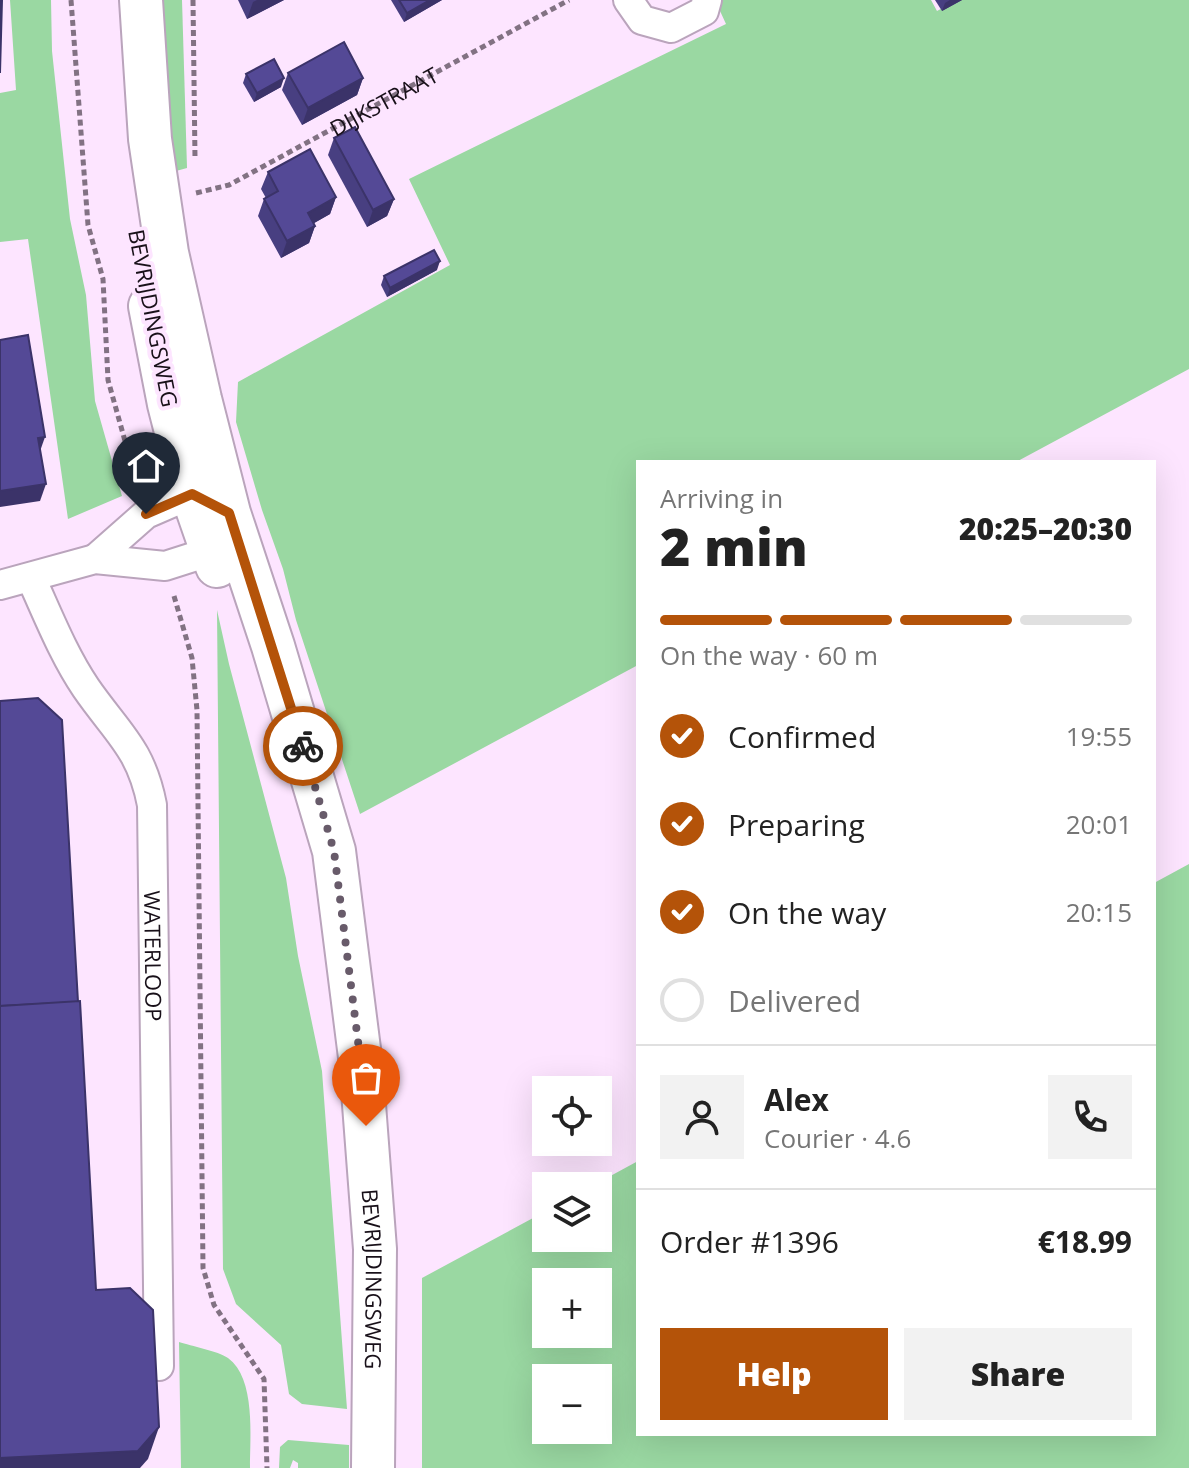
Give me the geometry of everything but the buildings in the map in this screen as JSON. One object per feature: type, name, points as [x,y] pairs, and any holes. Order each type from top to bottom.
[{"type":"main road","name":"BEVRIJDINGSWEG","points":[[113,0],[123,144],[140,257],[169,404],[192,494],[321,888],[345,946]]},
{"type":"main road","name":"BEVRIJDINGSWEG","points":[[141,0],[150,139],[167,253],[229,513],[273,646],[334,851],[361,1065],[375,1249],[373,1468]]},
{"type":"street","points":[[628,0],[642,20],[671,28],[704,11],[707,0]]},
{"type":"street","points":[[0,585],[95,559],[165,566],[212,551],[229,513],[192,494],[146,514],[95,559]]},
{"type":"street","name":"WATERLOOP","points":[[31,578],[60,644],[86,688],[136,754],[147,779],[152,805],[159,1366]]},
{"type":"path","points":[[71,0],[88,225],[103,279],[108,380],[116,416]]},
{"type":"path","points":[[193,0],[195,163]]},
{"type":"path","name":"DIJKSTRAAT","points":[[196,178],[196,193],[229,185],[569,0]]},
{"type":"path","points":[[165,566],[192,658],[197,710],[203,1268],[214,1305],[264,1379],[267,1468]]},
{"type":"green space","points":[[10,0],[51,0],[52,51],[70,219],[86,295],[95,401],[122,496],[68,519],[28,239],[0,242],[0,93],[16,90]]},
{"type":"green space","points":[[155,0],[182,0],[187,168],[165,174]]},
{"type":"green space","points":[[715,0],[931,0],[937,11],[957,0],[1189,0],[1189,369],[1020,460],[636,460],[636,666],[360,814],[296,620],[236,422],[238,382],[450,265],[409,179],[726,24]]},
{"type":"green space","points":[[217,610],[286,878],[298,956],[322,1071],[347,1409],[302,1404],[289,1394],[281,1345],[236,1304],[223,1269]]},
{"type":"green space","points":[[1189,864],[1189,1468],[422,1468],[422,1278],[532,1219],[532,1252],[612,1252],[612,1175],[636,1162],[636,1436],[1156,1436],[1156,882]]},
{"type":"green space","points":[[179,1342],[224,1355],[237,1367],[250,1409],[250,1468],[181,1468]]},
{"type":"green space","points":[[288,1440],[349,1445],[349,1468],[298,1468],[298,1463],[293,1460],[290,1468],[279,1468],[280,1447]]},
{"type":"way so far","points":[[303,746],[334,851],[366,1126]]},
{"type":"route","points":[[146,514],[192,494],[229,513],[303,746]]}]
